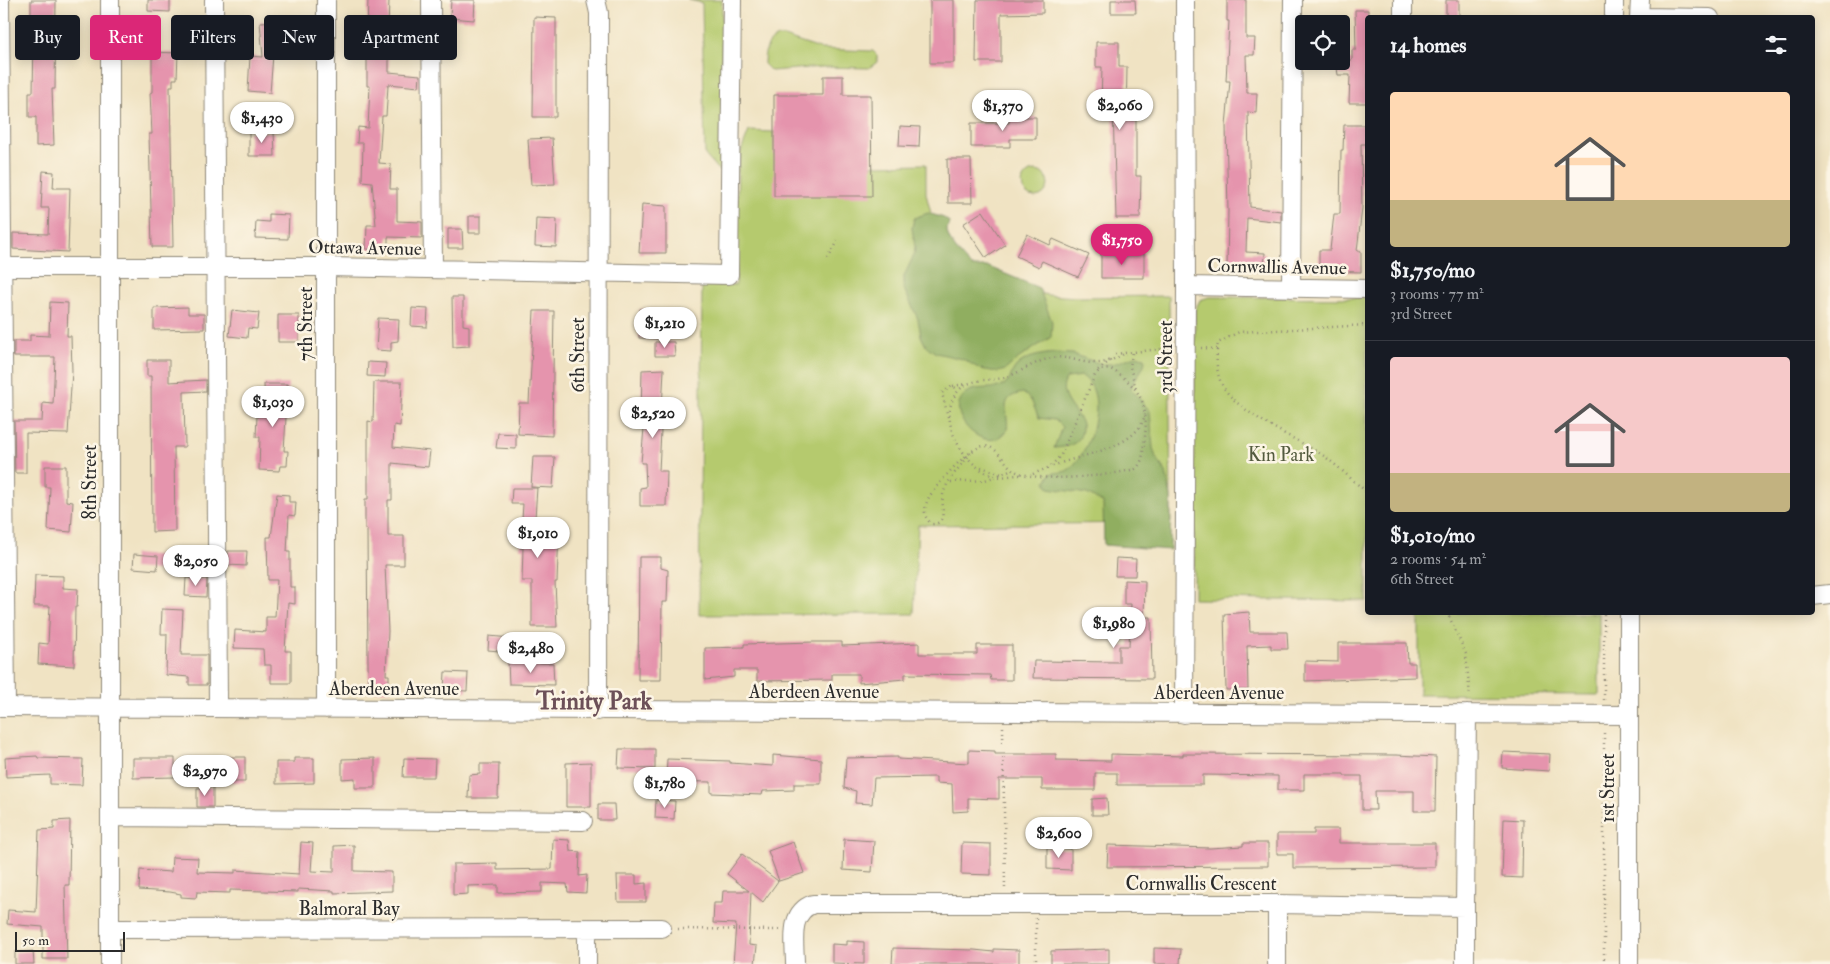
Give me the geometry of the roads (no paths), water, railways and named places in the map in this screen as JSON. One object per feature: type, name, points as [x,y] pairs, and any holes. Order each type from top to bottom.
[{"type":"street","points":[[0,0],[3,707]]},
{"type":"street","name":"8th Street","points":[[110,0],[110,964]]},
{"type":"street","points":[[214,0],[218,707]]},
{"type":"street","name":"7th Street","points":[[326,0],[326,709]]},
{"type":"street","points":[[431,0],[433,269]]},
{"type":"street","name":"6th Street","points":[[596,0],[599,13],[598,711]]},
{"type":"street","name":"Ottawa Avenue","points":[[2,267],[326,267],[729,275],[732,0]]},
{"type":"street","name":"3rd Street","points":[[1184,714],[1185,0]]},
{"type":"street","points":[[1291,288],[1294,0]]},
{"type":"street","points":[[1403,0],[1403,15]]},
{"type":"street","points":[[1614,0],[1614,15]]},
{"type":"street","points":[[1640,0],[1640,15]]},
{"type":"street","name":"Cornwallis Avenue","points":[[1186,286],[1365,289]]},
{"type":"street","points":[[1815,596],[1830,594]]},
{"type":"street","name":"1st Street","points":[[1629,615],[1627,715],[1629,964]]},
{"type":"street","name":"Aberdeen Avenue","points":[[3,707],[110,706],[598,711],[1627,715]]},
{"type":"street","points":[[1465,964],[1467,714]]},
{"type":"street","points":[[110,817],[583,821]]},
{"type":"street","name":"Cornwallis Crescent","points":[[795,964],[797,918],[806,907],[813,904],[1277,904],[1464,907]]},
{"type":"street","points":[[1277,904],[1277,964]]},
{"type":"street","name":"Balmoral Bay","points":[[110,929],[660,928]]},
{"type":"street","points":[[586,964],[587,929]]},
{"type":"district","name":"Trinity Park","points":[[594,701]]},
{"type":"park label","name":"Kin Park","points":[[1281,454]]}]
